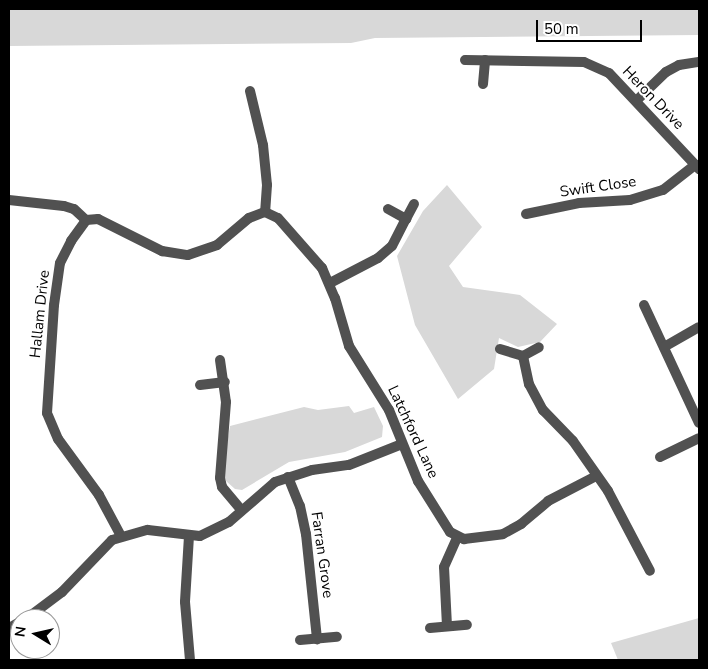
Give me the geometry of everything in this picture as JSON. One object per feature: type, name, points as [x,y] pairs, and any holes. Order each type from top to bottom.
[{"type":"street","name":"Heron Drive","points":[[465,60],[584,62],[609,74],[637,100],[697,167]]},
{"type":"street","points":[[483,84],[486,60]]},
{"type":"street","points":[[637,100],[666,72],[679,65],[699,62]]},
{"type":"street","points":[[9,201],[64,206],[74,209],[86,220],[98,219],[162,251],[188,254],[210,249],[249,218],[265,212],[267,186],[263,145],[250,91]]},
{"type":"street","name":"Swift Close","points":[[526,214],[579,203],[630,200],[663,190],[697,167]]},
{"type":"street","points":[[330,283],[378,258],[392,246],[414,204]]},
{"type":"street","points":[[388,209],[406,219]]},
{"type":"street","name":"Latchford Lane","points":[[265,212],[278,218],[312,255],[330,283],[349,346],[382,398],[418,481],[450,532],[457,538]]},
{"type":"street","name":"Hallam Drive","points":[[86,220],[80,226],[60,263],[54,305],[48,413],[58,439],[99,495],[121,536]]},
{"type":"street","points":[[644,305],[699,423]]},
{"type":"street","points":[[664,347],[699,327]]},
{"type":"street","points":[[500,349],[523,356],[539,347]]},
{"type":"street","points":[[523,356],[530,384],[543,410],[573,441],[608,491],[650,571]]},
{"type":"street","points":[[220,360],[225,382],[226,430],[220,478],[222,486],[241,510]]},
{"type":"street","points":[[200,384],[225,382]]},
{"type":"street","points":[[660,457],[699,438]]},
{"type":"street","points":[[39,609],[62,592],[101,549],[121,536],[148,530],[189,536],[212,532],[265,489],[288,477],[349,465],[402,444]]},
{"type":"street","points":[[447,626],[444,567],[457,538],[503,534],[521,524],[548,501],[596,476]]},
{"type":"street","name":"Farran Grove","points":[[288,477],[300,506],[306,534],[317,639]]},
{"type":"street","points":[[189,536],[185,602],[190,660]]},
{"type":"street","points":[[430,628],[467,625]]},
{"type":"street","points":[[300,640],[337,637]]},
{"type":"shaded area","points":[[699,9],[699,35],[375,38],[351,43],[9,46],[9,10]]},
{"type":"shaded area","points":[[447,185],[482,227],[449,266],[463,287],[520,295],[557,324],[540,342],[518,347],[499,338],[494,369],[458,399],[415,325],[397,256],[423,211]]},
{"type":"shaded area","points":[[349,406],[354,413],[374,407],[383,426],[382,437],[345,452],[289,462],[242,490],[235,489],[226,481],[222,470],[230,426],[304,407],[318,410]]},
{"type":"shaded area","points":[[699,618],[699,660],[618,660],[611,643]]}]
